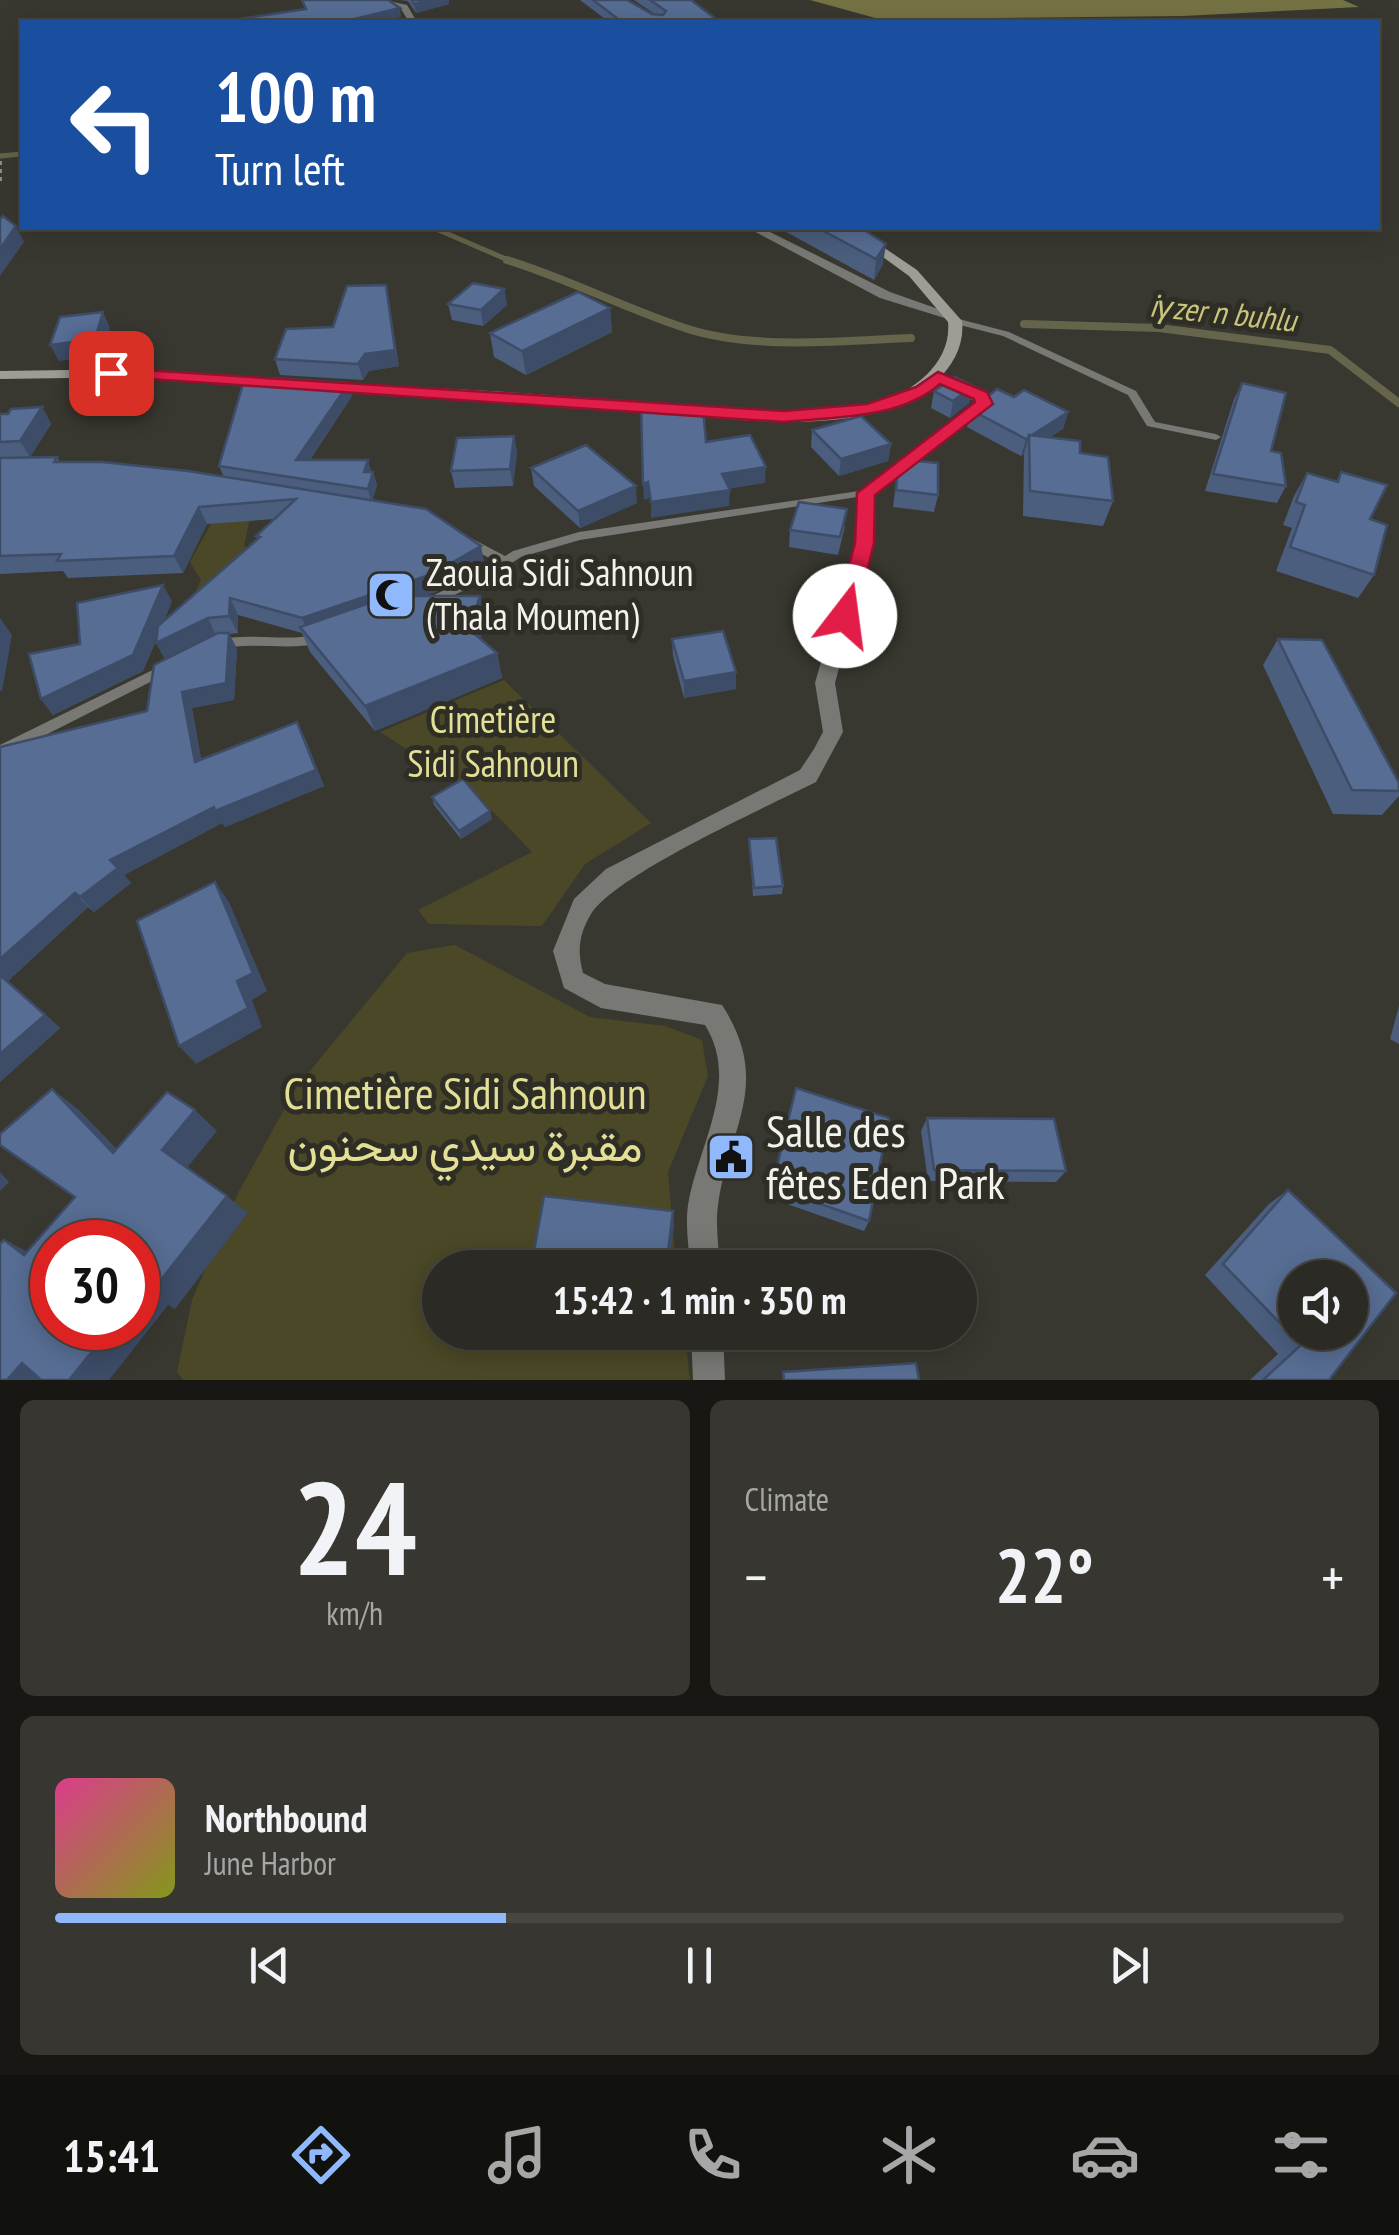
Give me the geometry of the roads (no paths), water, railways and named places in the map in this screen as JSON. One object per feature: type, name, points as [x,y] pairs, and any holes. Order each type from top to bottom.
[{"type":"main road","points":[[0,374],[138,374],[784,416],[833,414],[884,405],[922,390],[940,374],[954,323],[913,273],[851,230]]},
{"type":"street","points":[[388,0],[404,7],[412,20]]},
{"type":"street","points":[[758,230],[885,295],[954,323]]},
{"type":"street","points":[[703,1250],[702,1207],[735,1083],[729,1033],[712,1014],[601,996],[573,980],[565,951],[582,907],[614,876],[808,776],[833,732],[825,683],[864,543],[866,493],[984,404],[981,396],[940,374]]},
{"type":"street","points":[[708,1350],[709,1380]]},
{"type":"lane","points":[[954,323],[1006,334],[1132,394],[1151,424],[1216,437]]},
{"type":"lane","points":[[423,604],[442,598],[517,554],[579,536],[866,493]]},
{"type":"lane","points":[[452,531],[505,562]]},
{"type":"lane","points":[[207,649],[223,642],[273,638],[309,644],[341,632]]},
{"type":"lane","points":[[0,752],[175,664]]},
{"type":"waterway","name":"iγzer n buhlu","points":[[0,156],[20,154]]},
{"type":"waterway","name":"iγzer n buhlu","points":[[439,230],[512,262]]},
{"type":"waterway","name":"iγzer n buhlu","points":[[507,260],[512,262]]},
{"type":"waterway","name":"iγzer n buhlu","points":[[512,262],[714,336],[769,342],[911,338]]},
{"type":"waterway","name":"iγzer n buhlu","points":[[1024,324],[1159,328],[1330,350],[1399,403]]},
{"type":"place","name":"Zaouia Sidi Sahnoun (Thala Moumen)","points":[[391,595]]},
{"type":"place","name":"Salle des fêtes Eden Park","points":[[731,1157]]},
{"type":"park label","name":"Cimetière Sidi Sahnoun","points":[[493,742]]},
{"type":"park label","name":"Cimetière Sidi Sahnoun مقبرة سيدي سحنون","points":[[465,1119]]}]
